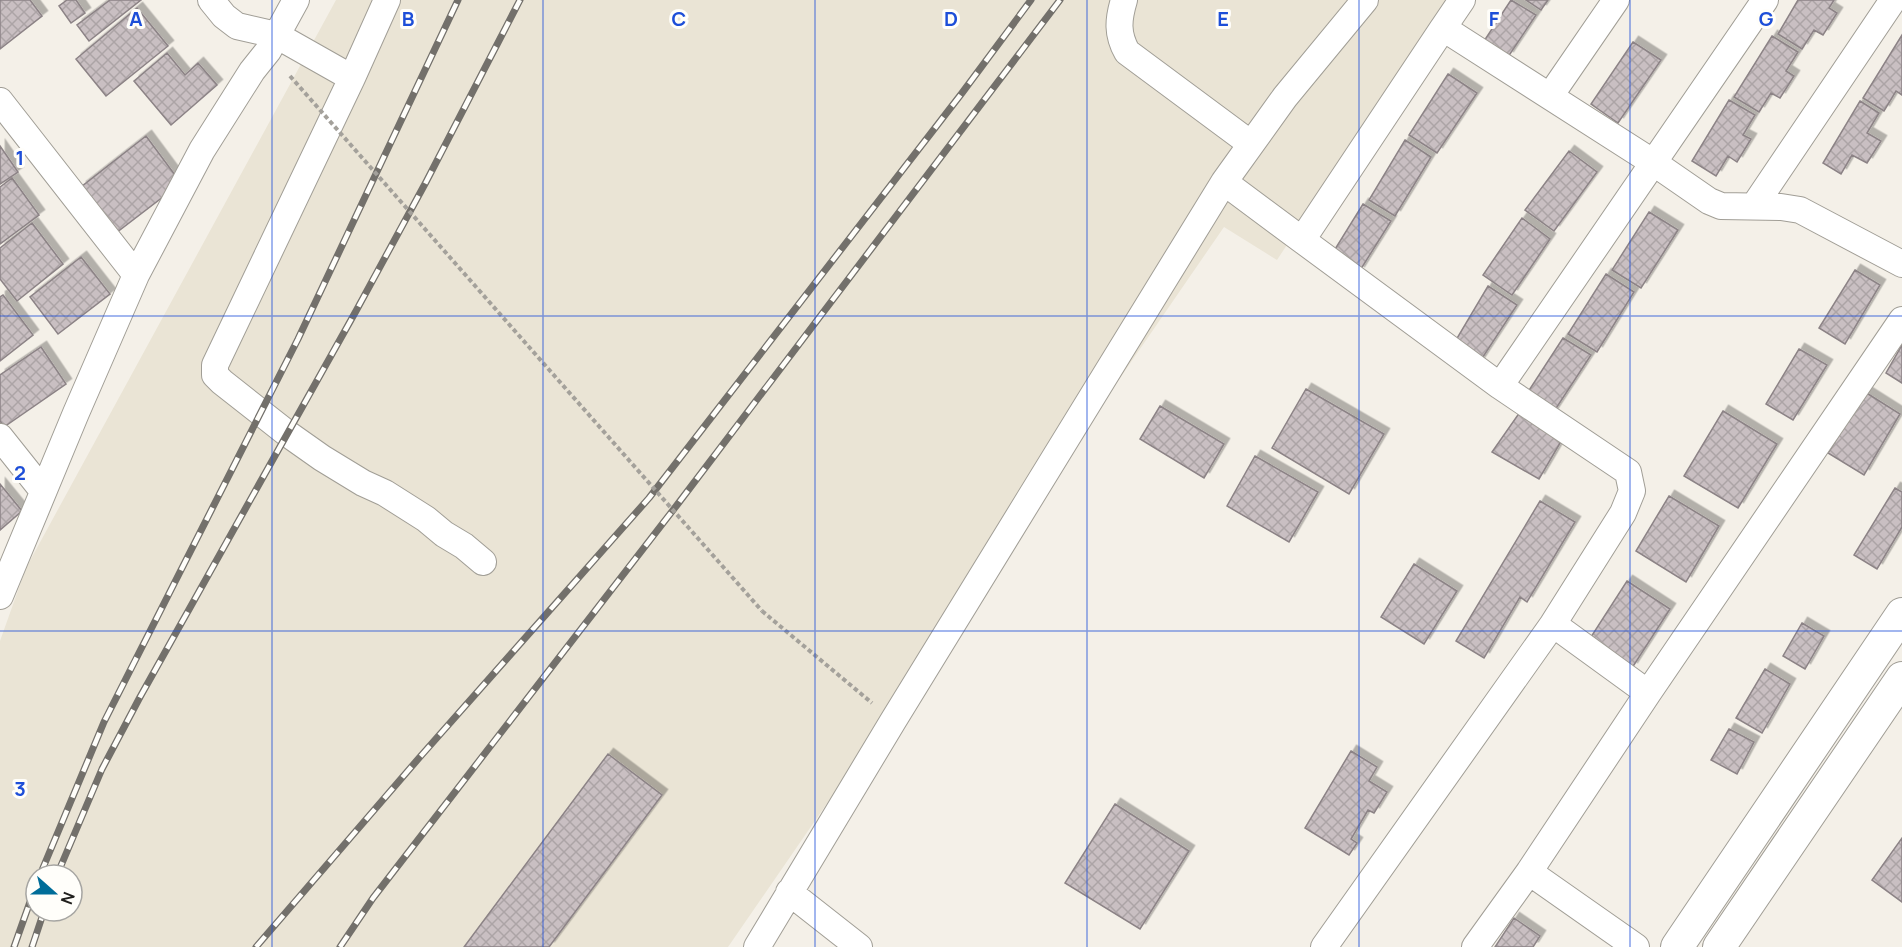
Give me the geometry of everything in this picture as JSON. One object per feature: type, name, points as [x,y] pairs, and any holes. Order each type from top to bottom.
[{"type":"street","points":[[211,0],[224,16],[237,26],[276,35],[352,78]]},
{"type":"street","points":[[0,596],[136,275],[202,150],[252,71],[268,51],[296,0]]},
{"type":"street","points":[[387,0],[215,365],[215,375],[288,434],[322,458],[426,519],[483,562]]},
{"type":"street","points":[[1124,0],[1118,22],[1119,33],[1127,52],[1251,144]]},
{"type":"street","points":[[757,947],[1224,182],[1285,97],[1365,0]]},
{"type":"street","points":[[1302,240],[1462,0]]},
{"type":"street","points":[[1550,96],[1616,0]]},
{"type":"street","points":[[1500,386],[1765,0]]},
{"type":"street","points":[[1754,206],[1893,0]]},
{"type":"street","points":[[1443,28],[1654,163],[1709,201],[1721,206],[1781,207],[1800,210],[1902,264]]},
{"type":"street","points":[[0,100],[136,275]]},
{"type":"street","points":[[1224,182],[1500,386],[1628,472],[1632,491],[1623,513],[1553,624],[1324,947]]},
{"type":"street","points":[[1475,947],[1529,872],[1902,320]]},
{"type":"street","points":[[0,437],[43,491]]},
{"type":"street","points":[[1677,947],[1902,614]]},
{"type":"street","points":[[1553,624],[1648,693]]},
{"type":"street","points":[[1719,947],[1902,678]]},
{"type":"street","points":[[1529,872],[1636,947]]},
{"type":"street","points":[[789,892],[846,943]]},
{"type":"path","points":[[290,76],[762,611],[893,721]]},
{"type":"shaded area","points":[[336,0],[1448,0],[1277,260],[1224,227],[728,947],[0,947],[0,641],[26,568]]},
{"type":"building","points":[[0,0],[30,0],[42,16],[0,49]]},
{"type":"building","points":[[67,0],[76,0],[85,13],[71,23],[59,6]]},
{"type":"building","points":[[110,0],[141,0],[89,41],[77,25]]},
{"type":"building","points":[[1511,0],[1536,15],[1508,57],[1484,41]]},
{"type":"building","points":[[1526,0],[1548,0],[1541,10]]},
{"type":"building","points":[[1798,0],[1834,0],[1829,8],[1837,13],[1823,35],[1814,30],[1802,49],[1778,34]]},
{"type":"building","points":[[137,8],[168,46],[106,96],[76,59]]},
{"type":"building","points":[[1902,35],[1902,95],[1896,91],[1884,111],[1863,98]]},
{"type":"building","points":[[1772,36],[1798,52],[1786,71],[1794,76],[1780,98],[1771,93],[1759,112],[1734,97]]},
{"type":"building","points":[[1633,42],[1661,60],[1618,123],[1591,104]]},
{"type":"building","points":[[167,53],[185,75],[198,63],[217,85],[171,125],[134,81]]},
{"type":"building","points":[[1448,74],[1477,93],[1437,153],[1409,135]]},
{"type":"building","points":[[1729,100],[1755,115],[1743,135],[1751,139],[1737,162],[1728,156],[1716,176],[1692,161]]},
{"type":"building","points":[[1860,101],[1879,113],[1867,133],[1881,141],[1867,163],[1852,155],[1841,174],[1823,163]]},
{"type":"building","points":[[146,136],[181,183],[116,233],[81,187]]},
{"type":"building","points":[[1405,140],[1431,157],[1395,216],[1369,200]]},
{"type":"building","points":[[0,146],[18,172],[0,184]]},
{"type":"building","points":[[1569,151],[1597,172],[1554,231],[1525,210]]},
{"type":"building","points":[[12,178],[39,215],[0,244],[0,187]]},
{"type":"building","points":[[1363,204],[1391,221],[1359,272],[1332,254]]},
{"type":"building","points":[[1649,212],[1678,230],[1641,288],[1612,270]]},
{"type":"building","points":[[1522,218],[1550,239],[1512,295],[1483,275]]},
{"type":"building","points":[[32,223],[63,264],[17,301],[0,279],[0,248]]},
{"type":"building","points":[[81,257],[110,294],[58,334],[30,297]]},
{"type":"building","points":[[1855,270],[1880,285],[1845,344],[1819,328]]},
{"type":"building","points":[[1606,274],[1634,292],[1597,352],[1568,334]]},
{"type":"building","points":[[1488,286],[1517,305],[1479,363],[1453,345]]},
{"type":"building","points":[[3,295],[33,335],[0,361],[0,297]]},
{"type":"building","points":[[1563,338],[1591,355],[1551,416],[1524,398]]},
{"type":"building","points":[[1902,345],[1902,383],[1886,373]]},
{"type":"building","points":[[41,347],[66,384],[4,427],[0,421],[0,375]]},
{"type":"building","points":[[1799,349],[1827,365],[1793,420],[1766,404]]},
{"type":"building","points":[[1306,389],[1384,434],[1349,494],[1272,448]]},
{"type":"building","points":[[1865,392],[1900,414],[1864,475],[1828,453]]},
{"type":"building","points":[[1160,406],[1224,444],[1204,478],[1140,439]]},
{"type":"building","points":[[1723,411],[1777,444],[1738,508],[1684,476]]},
{"type":"building","points":[[1520,412],[1563,438],[1539,479],[1492,452]]},
{"type":"building","points":[[1255,456],[1318,492],[1289,542],[1227,506]]},
{"type":"building","points":[[0,484],[22,511],[0,530]]},
{"type":"building","points":[[1895,488],[1902,492],[1902,527],[1877,569],[1854,555]]},
{"type":"building","points":[[1669,496],[1719,526],[1686,582],[1636,551]]},
{"type":"building","points":[[1540,501],[1575,522],[1527,602],[1520,597],[1484,658],[1456,641]]},
{"type":"building","points":[[1414,564],[1457,591],[1424,644],[1381,617]]},
{"type":"building","points":[[1627,581],[1670,609],[1632,668],[1589,640]]},
{"type":"building","points":[[1802,623],[1824,636],[1805,669],[1783,656]]},
{"type":"building","points":[[1765,669],[1790,684],[1762,733],[1736,718]]},
{"type":"building","points":[[1729,729],[1754,742],[1737,774],[1711,760]]},
{"type":"building","points":[[1351,751],[1377,767],[1369,781],[1387,792],[1374,813],[1368,810],[1351,839],[1357,843],[1349,855],[1305,828]]},
{"type":"building","points":[[608,754],[662,795],[549,947],[464,947]]},
{"type":"building","points":[[1115,804],[1189,851],[1140,929],[1065,883]]},
{"type":"building","points":[[1902,838],[1902,902],[1872,880]]},
{"type":"building","points":[[1514,918],[1540,936],[1533,947],[1495,947]]},
{"type":"railway","points":[[45,863],[104,722],[298,339],[458,0]]},
{"type":"railway","points":[[62,863],[102,769],[140,697],[356,311],[520,0]]},
{"type":"railway","points":[[256,947],[419,758],[649,498],[962,93],[1031,0]]},
{"type":"railway","points":[[340,947],[373,898],[677,505],[1060,0]]},
{"type":"railway","points":[[14,947],[24,919]]},
{"type":"railway","points":[[32,947],[40,923]]}]
